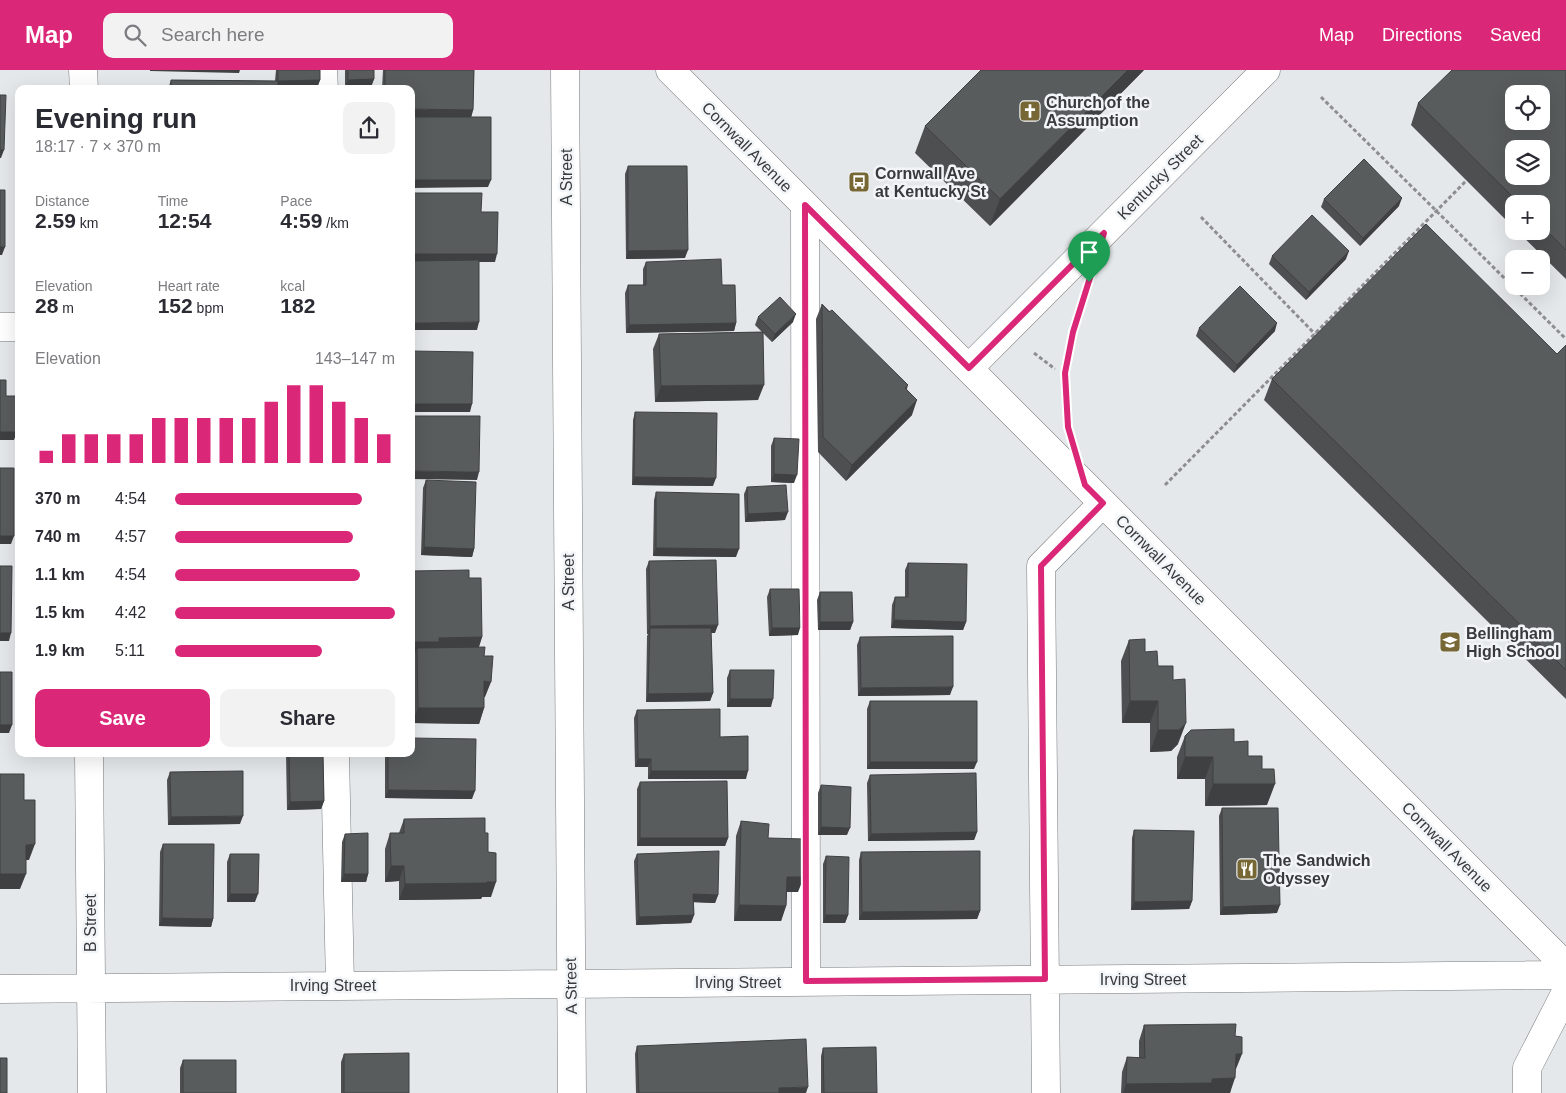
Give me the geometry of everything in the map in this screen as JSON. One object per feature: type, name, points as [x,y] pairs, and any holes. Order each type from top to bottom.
[{"type":"street","points":[[84,70],[84,85]]},
{"type":"street","points":[[323,70],[324,85]]},
{"type":"street","name":"A Street","points":[[565,70],[572,1093]]},
{"type":"street","name":"Cornwall Avenue","points":[[670,70],[1566,966]]},
{"type":"street","name":"Kentucky Street","points":[[969,368],[1266,70]]},
{"type":"street","points":[[805,205],[806,981]]},
{"type":"street","points":[[0,327],[15,327]]},
{"type":"street","points":[[1046,1093],[1041,566],[1103,503]]},
{"type":"street","name":"B Street","points":[[89,757],[92,1093]]},
{"type":"street","points":[[336,757],[340,985]]},
{"type":"street","name":"Irving Street","points":[[0,988],[1566,975]]},
{"type":"street","points":[[1527,1093],[1527,1068],[1566,992]]},
{"type":"path","points":[[1321,97],[1566,339]]},
{"type":"path","points":[[1165,485],[1466,181]]},
{"type":"path","points":[[1201,217],[1315,334]]},
{"type":"path","points":[[1067,418],[1065,373],[1073,332],[1081,305]]},
{"type":"path","points":[[1034,353],[1056,369]]},
{"type":"building","points":[[278,70],[320,70],[320,80],[278,81]]},
{"type":"building","points":[[348,70],[374,70],[374,79],[348,80]]},
{"type":"building","points":[[385,70],[474,70],[473,110],[415,109],[415,85],[385,85]]},
{"type":"building","name":"Church of the Assumption","points":[[981,70],[1128,70],[1000,199],[925,126]]},
{"type":"building","points":[[1452,70],[1566,70],[1566,250],[1550,234],[1550,195],[1511,195],[1418,103]]},
{"type":"building","points":[[171,80],[278,81],[278,85],[171,85]]},
{"type":"building","points":[[0,95],[6,95],[4,150],[0,150]]},
{"type":"building","points":[[415,117],[491,117],[491,180],[415,180]]},
{"type":"building","points":[[1364,159],[1402,198],[1363,238],[1324,199]]},
{"type":"building","points":[[628,166],[687,166],[688,250],[628,251]]},
{"type":"building","points":[[0,190],[5,190],[5,247],[0,247]]},
{"type":"building","points":[[415,193],[482,193],[481,212],[498,212],[497,254],[415,254]]},
{"type":"building","points":[[1312,215],[1349,251],[1309,292],[1272,256]]},
{"type":"building","name":"Bellingham High School","points":[[1426,224],[1557,354],[1566,345],[1566,670],[1272,379]]},
{"type":"building","points":[[721,259],[722,285],[735,285],[736,323],[629,325],[628,285],[646,285],[646,262]]},
{"type":"building","points":[[479,260],[479,322],[415,323],[415,261]]},
{"type":"building","points":[[1240,286],[1277,323],[1237,365],[1199,328]]},
{"type":"building","points":[[780,297],[796,314],[775,334],[758,317]]},
{"type":"building","points":[[822,304],[829,312],[832,310],[908,385],[905,388],[917,400],[852,465],[823,437]]},
{"type":"building","points":[[763,332],[764,385],[661,386],[659,334]]},
{"type":"building","points":[[415,351],[473,352],[472,404],[415,404]]},
{"type":"building","points":[[0,380],[6,380],[6,396],[15,396],[15,432],[0,432]]},
{"type":"building","points":[[635,412],[717,413],[716,478],[634,477]]},
{"type":"building","points":[[415,416],[480,416],[479,472],[415,471]]},
{"type":"building","points":[[774,438],[799,439],[797,475],[774,474]]},
{"type":"building","points":[[0,468],[14,468],[14,536],[0,536]]},
{"type":"building","points":[[426,480],[476,482],[474,549],[424,547]]},
{"type":"building","points":[[786,485],[788,512],[748,514],[747,487]]},
{"type":"building","points":[[656,492],[739,494],[739,549],[656,548]]},
{"type":"building","points":[[716,560],[718,625],[650,626],[649,561]]},
{"type":"building","points":[[908,563],[967,564],[966,622],[894,620],[895,597],[908,597]]},
{"type":"building","points":[[0,566],[12,566],[11,633],[0,633]]},
{"type":"building","points":[[469,570],[469,578],[481,578],[482,637],[439,638],[439,642],[415,642],[415,571]]},
{"type":"building","points":[[770,589],[799,589],[800,628],[772,628]]},
{"type":"building","points":[[820,592],[852,592],[853,622],[820,622]]},
{"type":"building","points":[[650,628],[711,628],[713,693],[648,694]]},
{"type":"building","points":[[953,636],[953,687],[861,688],[860,637]]},
{"type":"building","points":[[1145,639],[1145,652],[1157,651],[1158,666],[1173,666],[1173,680],[1185,679],[1186,723],[1179,730],[1158,730],[1158,701],[1130,701],[1129,640]]},
{"type":"building","points":[[485,647],[484,656],[493,656],[491,682],[484,681],[484,708],[418,708],[417,648]]},
{"type":"building","points":[[730,670],[774,670],[773,699],[730,699]]},
{"type":"building","points":[[0,672],[12,672],[12,725],[0,725]]},
{"type":"building","points":[[870,701],[977,701],[977,762],[870,762]]},
{"type":"building","points":[[720,709],[720,737],[748,736],[748,771],[651,771],[651,759],[638,759],[637,710]]},
{"type":"building","points":[[1234,729],[1234,742],[1248,741],[1248,756],[1262,756],[1262,769],[1274,769],[1275,784],[1213,784],[1213,757],[1185,757],[1185,736],[1191,730]]},
{"type":"building","points":[[415,738],[476,739],[475,791],[388,790],[388,757],[415,757]]},
{"type":"building","points":[[289,757],[323,757],[324,801],[290,802]]},
{"type":"building","points":[[243,771],[243,816],[171,817],[170,772]]},
{"type":"building","points":[[976,773],[977,832],[871,834],[870,775]]},
{"type":"building","points":[[0,774],[24,774],[24,800],[35,800],[35,844],[26,845],[26,874],[0,874]]},
{"type":"building","points":[[727,781],[728,838],[640,838],[640,782]]},
{"type":"building","points":[[821,785],[851,787],[850,828],[821,827]]},
{"type":"building","points":[[1222,808],[1278,808],[1280,905],[1223,907]]},
{"type":"building","points":[[485,818],[485,833],[488,833],[488,852],[496,853],[496,882],[405,884],[404,866],[391,866],[390,833],[404,833],[404,819]]},
{"type":"building","points":[[741,821],[769,824],[768,838],[805,839],[804,877],[787,877],[786,906],[739,905]]},
{"type":"building","points":[[1134,830],[1194,831],[1192,901],[1134,902]]},
{"type":"building","points":[[368,833],[368,874],[344,874],[345,834]]},
{"type":"building","points":[[163,844],[214,844],[213,919],[162,918]]},
{"type":"building","points":[[719,851],[718,895],[693,894],[694,915],[639,917],[637,854]]},
{"type":"building","points":[[980,851],[980,911],[862,912],[861,852]]},
{"type":"building","points":[[230,854],[259,854],[258,894],[230,894]]},
{"type":"building","points":[[826,856],[849,857],[848,915],[825,915]]},
{"type":"building","points":[[1236,1024],[1235,1036],[1242,1037],[1242,1054],[1236,1054],[1235,1078],[1212,1079],[1212,1083],[1126,1084],[1127,1057],[1145,1058],[1144,1025]]},
{"type":"building","points":[[806,1039],[808,1087],[779,1088],[779,1093],[639,1093],[637,1046]]},
{"type":"building","points":[[876,1047],[877,1093],[824,1093],[823,1048]]},
{"type":"building","points":[[409,1053],[409,1093],[344,1093],[344,1054]]},
{"type":"building","points":[[0,1058],[7,1058],[7,1093],[0,1093]]},
{"type":"building","points":[[183,1060],[236,1060],[236,1093],[183,1093]]},
{"type":"place","name":"Church of the Assumption","points":[[1030,111]]},
{"type":"place","name":"Cornwall Ave at Kentucky St","points":[[859,182]]},
{"type":"place","name":"Bellingham High School","points":[[1450,642]]},
{"type":"place","name":"The Sandwich Odyssey","points":[[1247,869]]},
{"type":"route","points":[[805,205],[969,368],[1104,233],[1089,282],[1073,332],[1065,373],[1068,427],[1085,485],[1103,503],[1041,566],[1045,979],[806,981],[805,205]]}]
